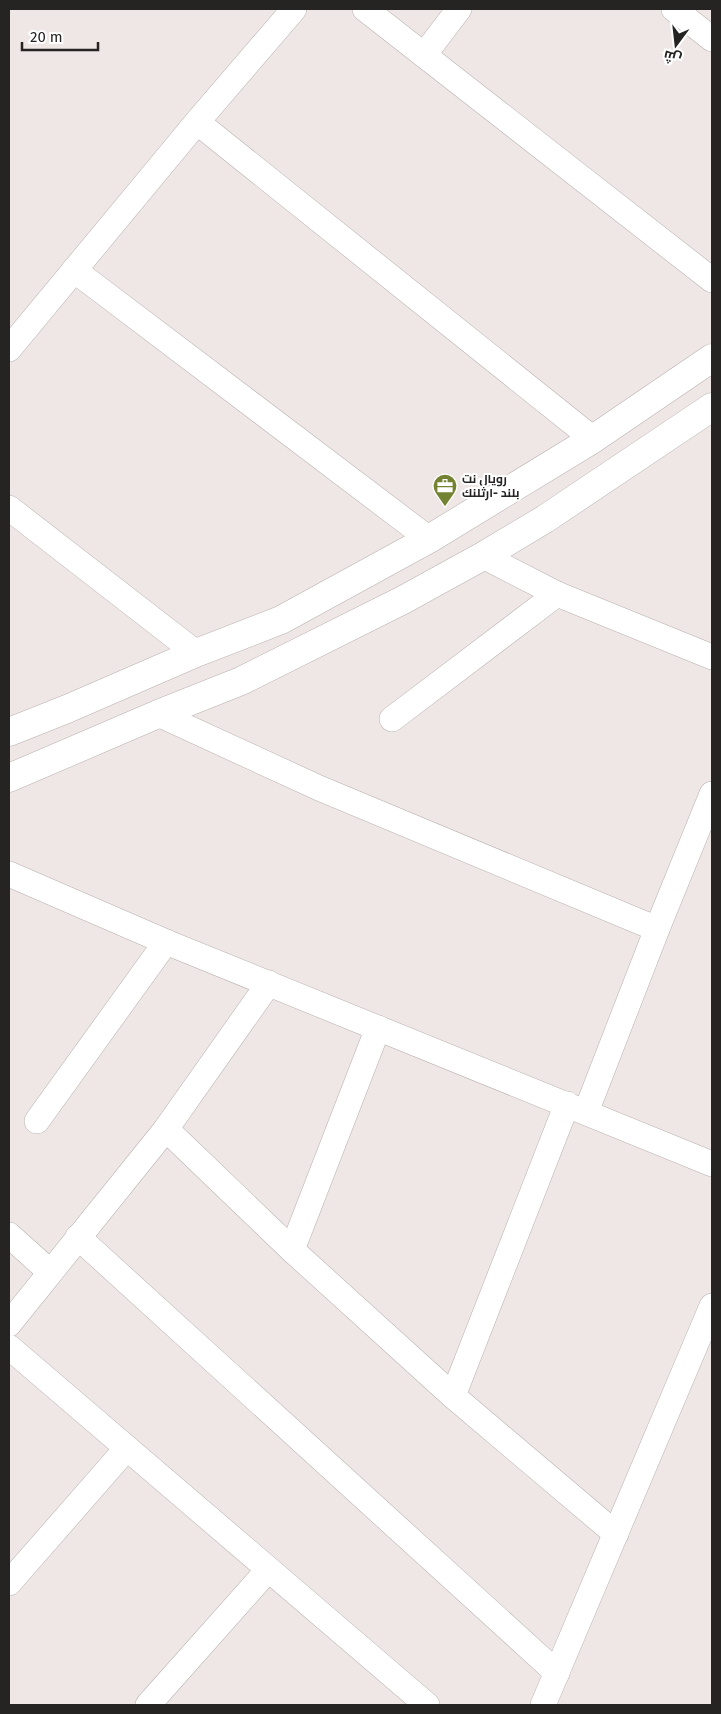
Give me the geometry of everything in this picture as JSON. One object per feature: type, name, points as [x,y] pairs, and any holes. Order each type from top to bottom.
[{"type":"main road","points":[[9,732],[196,653],[281,620],[429,539],[593,439],[712,358]]},
{"type":"main road","points":[[9,778],[241,680],[403,600],[545,519],[712,407]]},
{"type":"main road","points":[[67,709],[88,744]]},
{"type":"street","points":[[9,349],[197,122],[294,9]]},
{"type":"street","points":[[365,9],[712,280]]},
{"type":"street","points":[[424,55],[459,9]]},
{"type":"street","points":[[674,9],[712,39]]},
{"type":"street","points":[[197,122],[593,439]]},
{"type":"street","points":[[74,270],[429,539]]},
{"type":"street","points":[[9,508],[196,653]]},
{"type":"street","points":[[483,556],[557,594],[712,657]]},
{"type":"street","points":[[392,719],[557,594]]},
{"type":"street","points":[[158,714],[319,788],[657,928]]},
{"type":"street","points":[[453,1396],[576,1108],[657,928],[712,794]]},
{"type":"street","points":[[9,874],[166,942],[712,1164]]},
{"type":"street","points":[[37,1121],[166,942]]},
{"type":"street","points":[[9,1324],[166,1129],[269,983]]},
{"type":"street","points":[[292,1250],[378,1028]]},
{"type":"street","points":[[166,1129],[292,1250],[453,1396],[616,1534]]},
{"type":"street","points":[[9,1235],[50,1272]]},
{"type":"street","points":[[78,1237],[557,1672]]},
{"type":"street","points":[[544,1705],[712,1306]]},
{"type":"street","points":[[9,1347],[427,1705]]},
{"type":"street","points":[[9,1583],[127,1448]]},
{"type":"street","points":[[148,1705],[268,1570]]},
{"type":"place","name":"رويال نت بلند -ارثلنك","points":[[445,507]]}]
